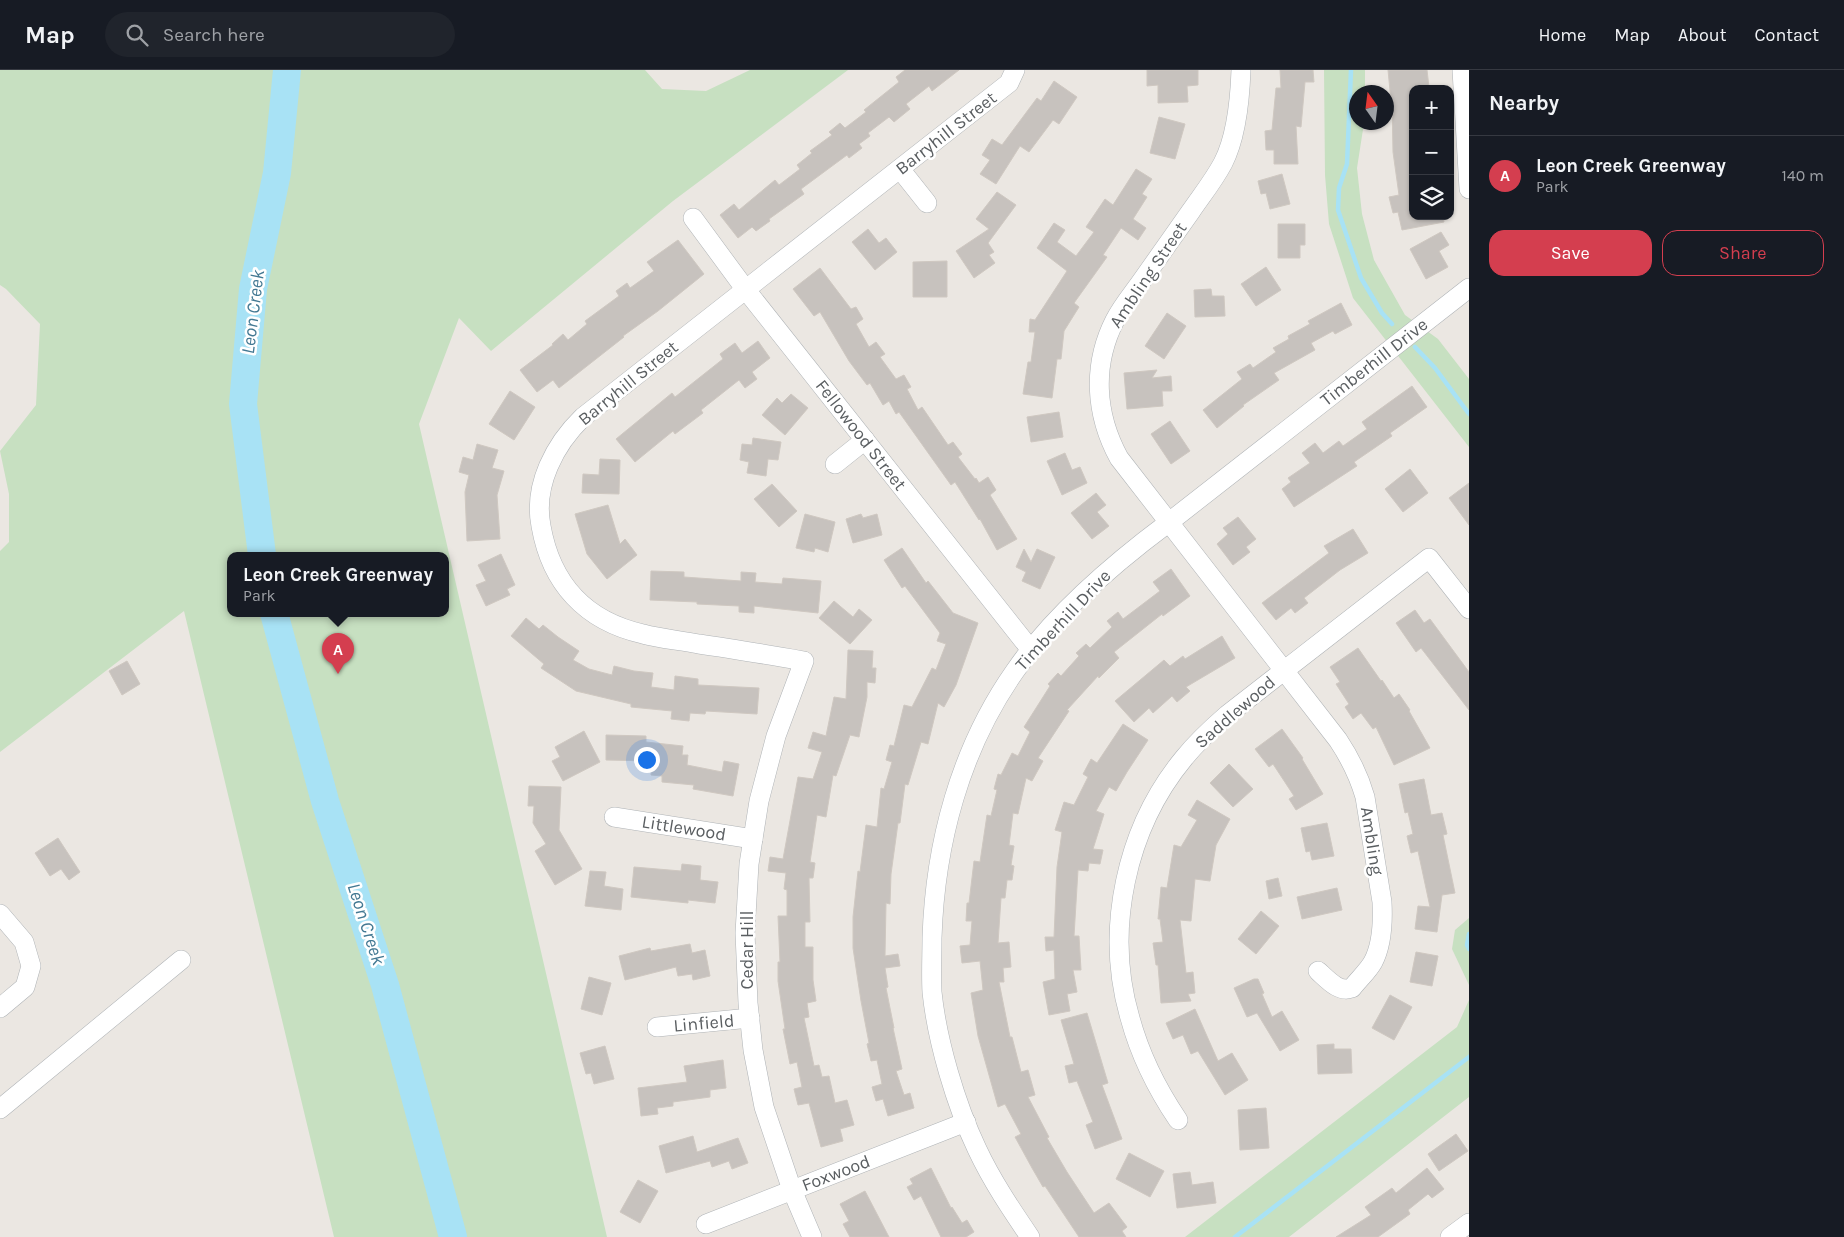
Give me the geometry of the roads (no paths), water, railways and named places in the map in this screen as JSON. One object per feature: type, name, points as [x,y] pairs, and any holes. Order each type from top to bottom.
[{"type":"street","name":"Barryhill Street","points":[[804,661],[642,634],[607,622],[586,608],[568,592],[544,547],[540,521],[540,495],[546,470],[558,446],[574,426],[1009,83],[1016,70]]},
{"type":"street","name":"Ambling Street","points":[[1241,70],[1232,135],[1224,162],[1115,319],[1104,346],[1098,389],[1106,432],[1123,464],[1284,670]]},
{"type":"street","points":[[1462,70],[1469,189]]},
{"type":"street","points":[[900,169],[927,203]]},
{"type":"street","name":"Fellowood Street","points":[[693,218],[746,290],[1031,650]]},
{"type":"street","name":"Timberhill Drive","points":[[1030,1237],[1000,1194],[976,1149],[942,1047],[932,992],[934,899],[940,854],[952,804],[969,755],[991,709],[1015,670],[1078,599],[1114,565],[1469,288]]},
{"type":"street","points":[[835,464],[865,440]]},
{"type":"street","name":"Saddlewood","points":[[1178,1120],[1163,1097],[1139,1046],[1129,1017],[1119,957],[1119,926],[1129,866],[1138,837],[1150,809],[1184,758],[1204,735],[1284,670],[1429,558],[1469,609]]},
{"type":"street","name":"Cedar Hill","points":[[804,661],[776,736],[759,801],[749,864],[745,933],[748,1003],[753,1050],[764,1106],[792,1190],[812,1237]]},
{"type":"street","name":"Ambling","points":[[1284,670],[1338,740],[1354,767],[1365,797],[1382,902],[1379,942],[1373,962],[1352,988],[1339,989],[1318,971]]},
{"type":"street","name":"Littlewood","points":[[614,817],[753,839]]},
{"type":"street","points":[[0,914],[24,942],[31,966],[25,987],[0,1008]]},
{"type":"street","points":[[0,1109],[181,960]]},
{"type":"street","name":"Linfield","points":[[657,1027],[750,1018]]},
{"type":"street","name":"Foxwood","points":[[706,1224],[966,1122]]},
{"type":"street","points":[[1450,1237],[1469,1223]]},
{"type":"waterway","name":"Leon Creek","points":[[262,552],[243,404],[253,289],[277,173],[287,70]]},
{"type":"waterway","points":[[1351,70],[1347,164],[1339,188],[1338,210],[1361,278],[1382,313],[1392,324]]},
{"type":"waterway","points":[[1415,347],[1435,368],[1469,414]]},
{"type":"waterway","name":"Leon Creek","points":[[275,617],[325,801],[385,985],[453,1237]]},
{"type":"waterway","points":[[1469,934],[1467,945],[1469,949]]},
{"type":"waterway","points":[[1235,1237],[1469,1057]]},
{"type":"place","name":"Leon Creek Greenway","points":[[338,674]]}]
